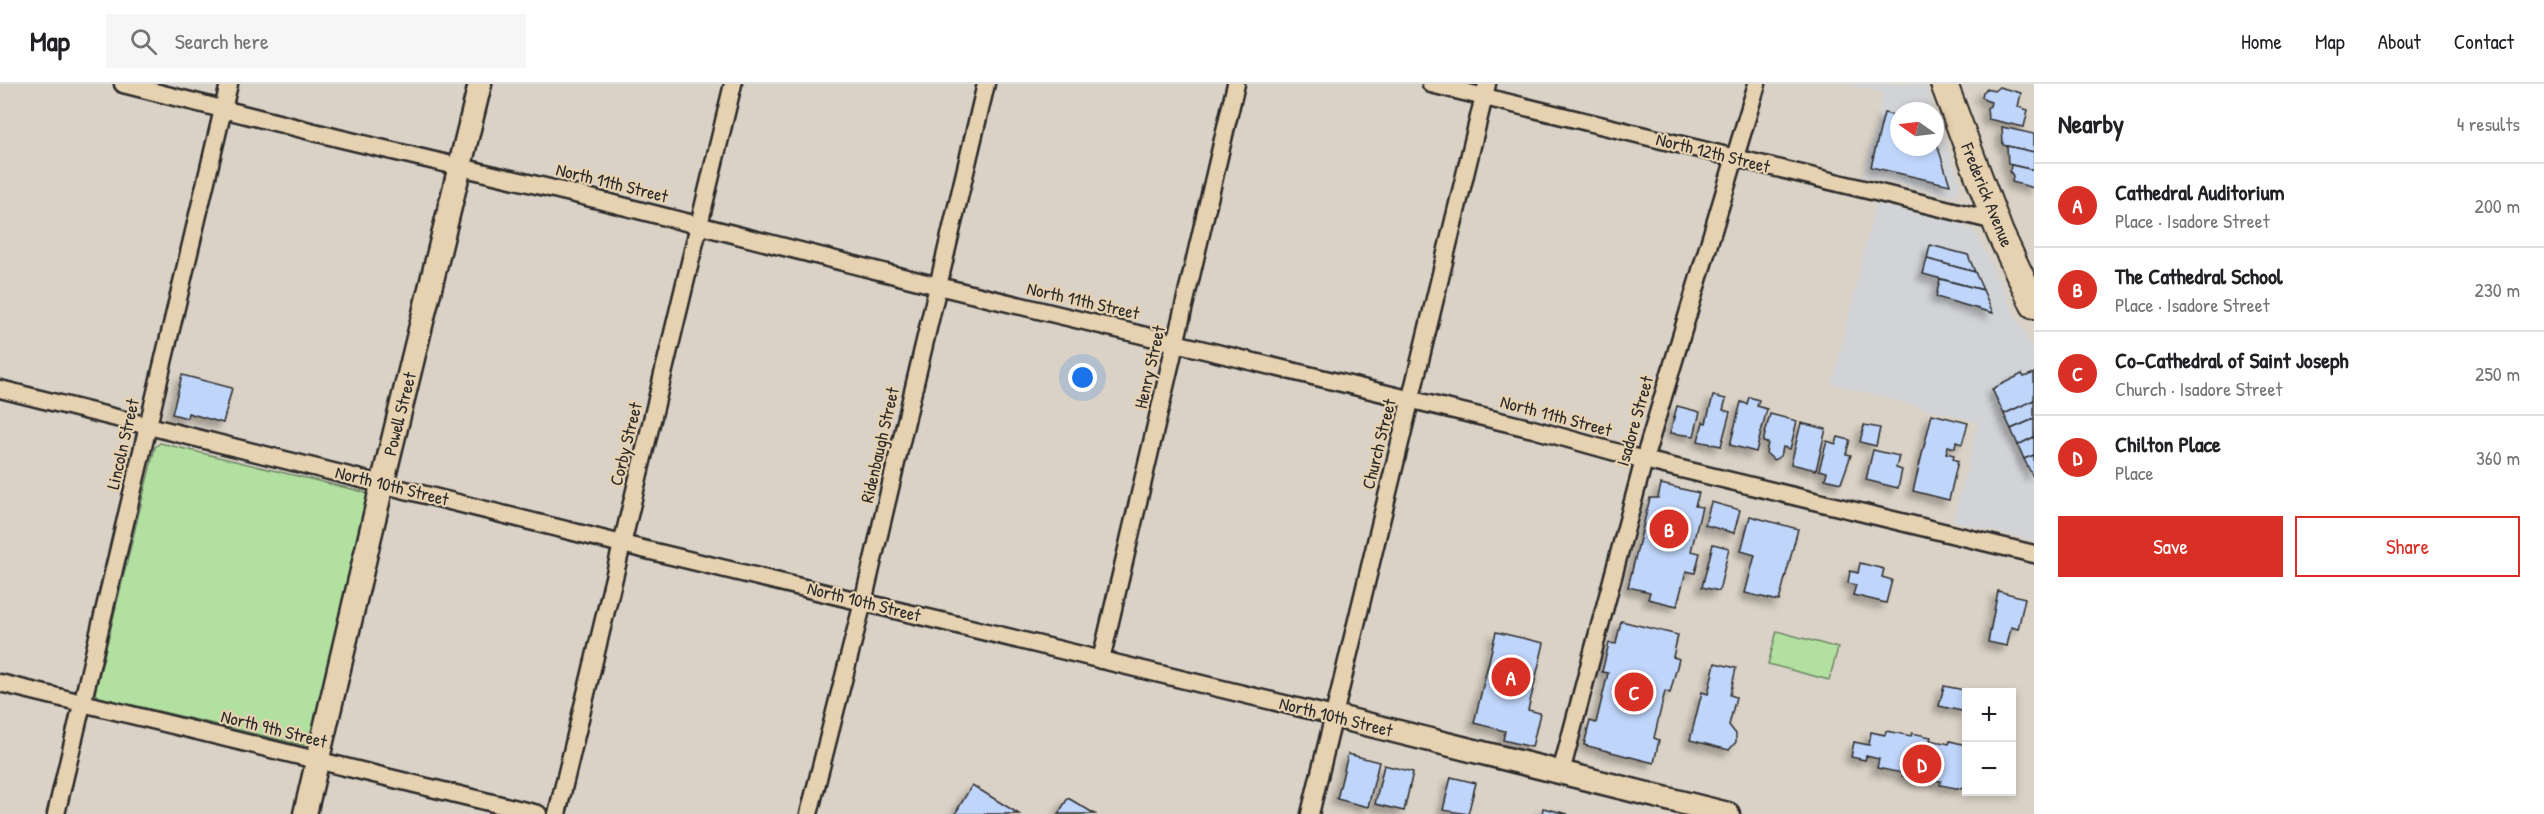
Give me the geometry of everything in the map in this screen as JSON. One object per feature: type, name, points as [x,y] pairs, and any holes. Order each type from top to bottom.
[{"type":"main road","name":"Frederick Avenue","points":[[1944,84],[1995,221],[2024,266],[2034,305]]},
{"type":"street","name":"North 11th Street","points":[[123,84],[938,286],[1533,429],[1644,460],[2034,554]]},
{"type":"street","name":"Lincoln Street","points":[[56,814],[229,84]]},
{"type":"street","name":"Powell Street","points":[[305,814],[382,485],[480,84]]},
{"type":"street","name":"Corby Street","points":[[557,814],[733,84]]},
{"type":"street","name":"Ridenbaugh Street","points":[[809,814],[863,602],[986,84]]},
{"type":"street","name":"Henry Street","points":[[1101,660],[1236,84]]},
{"type":"street","name":"North 12th Street","points":[[1431,84],[1485,90],[1735,159],[1995,221]]},
{"type":"street","name":"Isadore Street","points":[[1561,772],[1644,460],[1757,84]]},
{"type":"street","name":"Church Street","points":[[1310,814],[1485,90]]},
{"type":"street","name":"North 10th Street","points":[[0,389],[382,485],[1728,814]]},
{"type":"street","name":"North 9th Street","points":[[0,683],[538,814]]},
{"type":"shaded area","points":[[1847,84],[1925,84],[1931,102],[1890,102],[1890,156],[1944,156],[1944,138],[1960,183],[1959,192],[1953,196],[1863,176],[1883,93]]},
{"type":"shaded area","points":[[1875,204],[1954,221],[1976,232],[2034,353],[2034,541],[1953,521],[1978,422],[1832,384]]},
{"type":"green space","points":[[160,443],[364,492],[367,496],[311,741],[307,746],[99,697],[95,693],[155,447]]},
{"type":"green space","points":[[1777,631],[1838,648],[1829,680],[1768,664]]},
{"type":"building","points":[[1999,87],[2021,93],[2018,107],[2028,110],[2024,127],[1988,119],[1987,108],[1991,102],[1982,97],[1983,92],[1987,89],[1994,91]]},
{"type":"building","points":[[1884,113],[1890,114],[1890,156],[1941,156],[1950,185],[1871,167]]},
{"type":"building","points":[[2002,127],[2034,134],[2034,152],[2003,145]]},
{"type":"building","points":[[2007,146],[2034,152],[2034,170],[2008,164]]},
{"type":"building","points":[[2011,165],[2034,170],[2034,188],[2012,182]]},
{"type":"building","points":[[1930,245],[1968,255],[1975,272],[1927,259]]},
{"type":"building","points":[[1927,259],[1975,272],[1983,290],[1923,274]]},
{"type":"building","points":[[1940,279],[1983,290],[1993,313],[1936,297]]},
{"type":"building","points":[[2034,373],[2034,400],[2004,414],[1992,389],[2022,374],[2024,377]]},
{"type":"building","points":[[182,375],[232,388],[223,423],[188,413],[187,418],[172,414]]},
{"type":"building","points":[[1713,396],[1726,399],[1723,410],[1730,412],[1721,446],[1698,441],[1703,422],[1706,423]]},
{"type":"building","points":[[1749,397],[1759,400],[1757,406],[1767,409],[1756,452],[1730,445],[1741,402],[1747,404]]},
{"type":"building","points":[[2034,400],[2034,419],[2011,429],[2004,414]]},
{"type":"building","points":[[1677,406],[1700,412],[1694,436],[1670,433]]},
{"type":"building","points":[[1770,414],[1797,421],[1790,449],[1783,447],[1781,456],[1774,460],[1766,453],[1768,443],[1763,442]]},
{"type":"building","points":[[1932,414],[1968,423],[1962,444],[1956,442],[1955,448],[1948,446],[1946,453],[1954,455],[1953,459],[1958,461],[1949,500],[1913,491]]},
{"type":"building","points":[[2034,419],[2034,437],[2018,445],[2011,429]]},
{"type":"building","points":[[1801,423],[1826,429],[1816,470],[1791,464]]},
{"type":"building","points":[[1864,425],[1880,428],[1876,446],[1860,442]]},
{"type":"building","points":[[1838,437],[1850,440],[1846,454],[1851,455],[1841,483],[1825,479],[1827,472],[1819,470],[1827,441],[1836,444]]},
{"type":"building","points":[[2034,437],[2034,455],[2024,459],[2018,445]]},
{"type":"building","points":[[1873,450],[1899,456],[1896,468],[1902,470],[1898,488],[1866,480]]},
{"type":"building","points":[[2034,455],[2034,474],[2032,475],[2024,459]]},
{"type":"building","points":[[1661,484],[1699,493],[1695,506],[1702,507],[1691,551],[1700,553],[1695,573],[1686,571],[1677,606],[1648,599],[1650,592],[1628,587],[1650,498],[1658,498]]},
{"type":"building","points":[[1711,502],[1740,510],[1734,533],[1705,525]]},
{"type":"building","points":[[1750,516],[1798,529],[1779,601],[1745,593],[1755,555],[1741,551]]},
{"type":"building","points":[[1713,544],[1729,548],[1719,591],[1702,587]]},
{"type":"building","points":[[1860,563],[1884,569],[1882,577],[1892,580],[1886,603],[1853,595],[1856,585],[1848,583],[1850,571],[1858,573]]},
{"type":"building","points":[[1998,591],[2025,598],[2018,629],[2011,627],[2007,646],[1988,642]]},
{"type":"building","points":[[1621,621],[1678,635],[1673,657],[1679,659],[1670,693],[1665,691],[1654,738],[1659,740],[1654,763],[1584,745],[1590,721],[1596,723],[1608,673],[1602,672],[1609,643],[1616,644]]},
{"type":"building","points":[[1496,632],[1544,643],[1528,710],[1540,713],[1532,747],[1503,740],[1505,731],[1474,723]]},
{"type":"building","points":[[1715,663],[1736,668],[1730,695],[1736,697],[1729,725],[1736,734],[1736,742],[1729,750],[1690,740],[1702,692],[1708,694]]},
{"type":"building","points":[[1944,686],[1962,690],[1962,711],[1939,706]]},
{"type":"building","points":[[1886,731],[1911,736],[1912,733],[1931,737],[1930,740],[1962,744],[1961,789],[1940,785],[1941,781],[1923,778],[1922,781],[1902,776],[1902,773],[1877,768],[1879,759],[1866,756],[1865,760],[1851,757],[1854,742],[1869,745],[1871,732],[1885,735]]},
{"type":"building","points":[[1348,754],[1379,762],[1368,807],[1337,799]]},
{"type":"building","points":[[1384,765],[1413,772],[1404,811],[1375,804]]},
{"type":"building","points":[[1451,777],[1476,783],[1468,814],[1443,810]]},
{"type":"building","points":[[972,785],[1019,814],[955,814]]},
{"type":"building","points":[[1068,798],[1095,814],[1058,814]]},
{"type":"building","points":[[1543,808],[1568,814],[1542,814]]},
{"type":"place","name":"The Cathedral School","points":[[1669,529]]},
{"type":"place","name":"Cathedral Auditorium","points":[[1511,677]]},
{"type":"place","name":"Co-Cathedral of Saint Joseph","points":[[1634,692]]},
{"type":"place","name":"Chilton Place","points":[[1922,764]]}]
